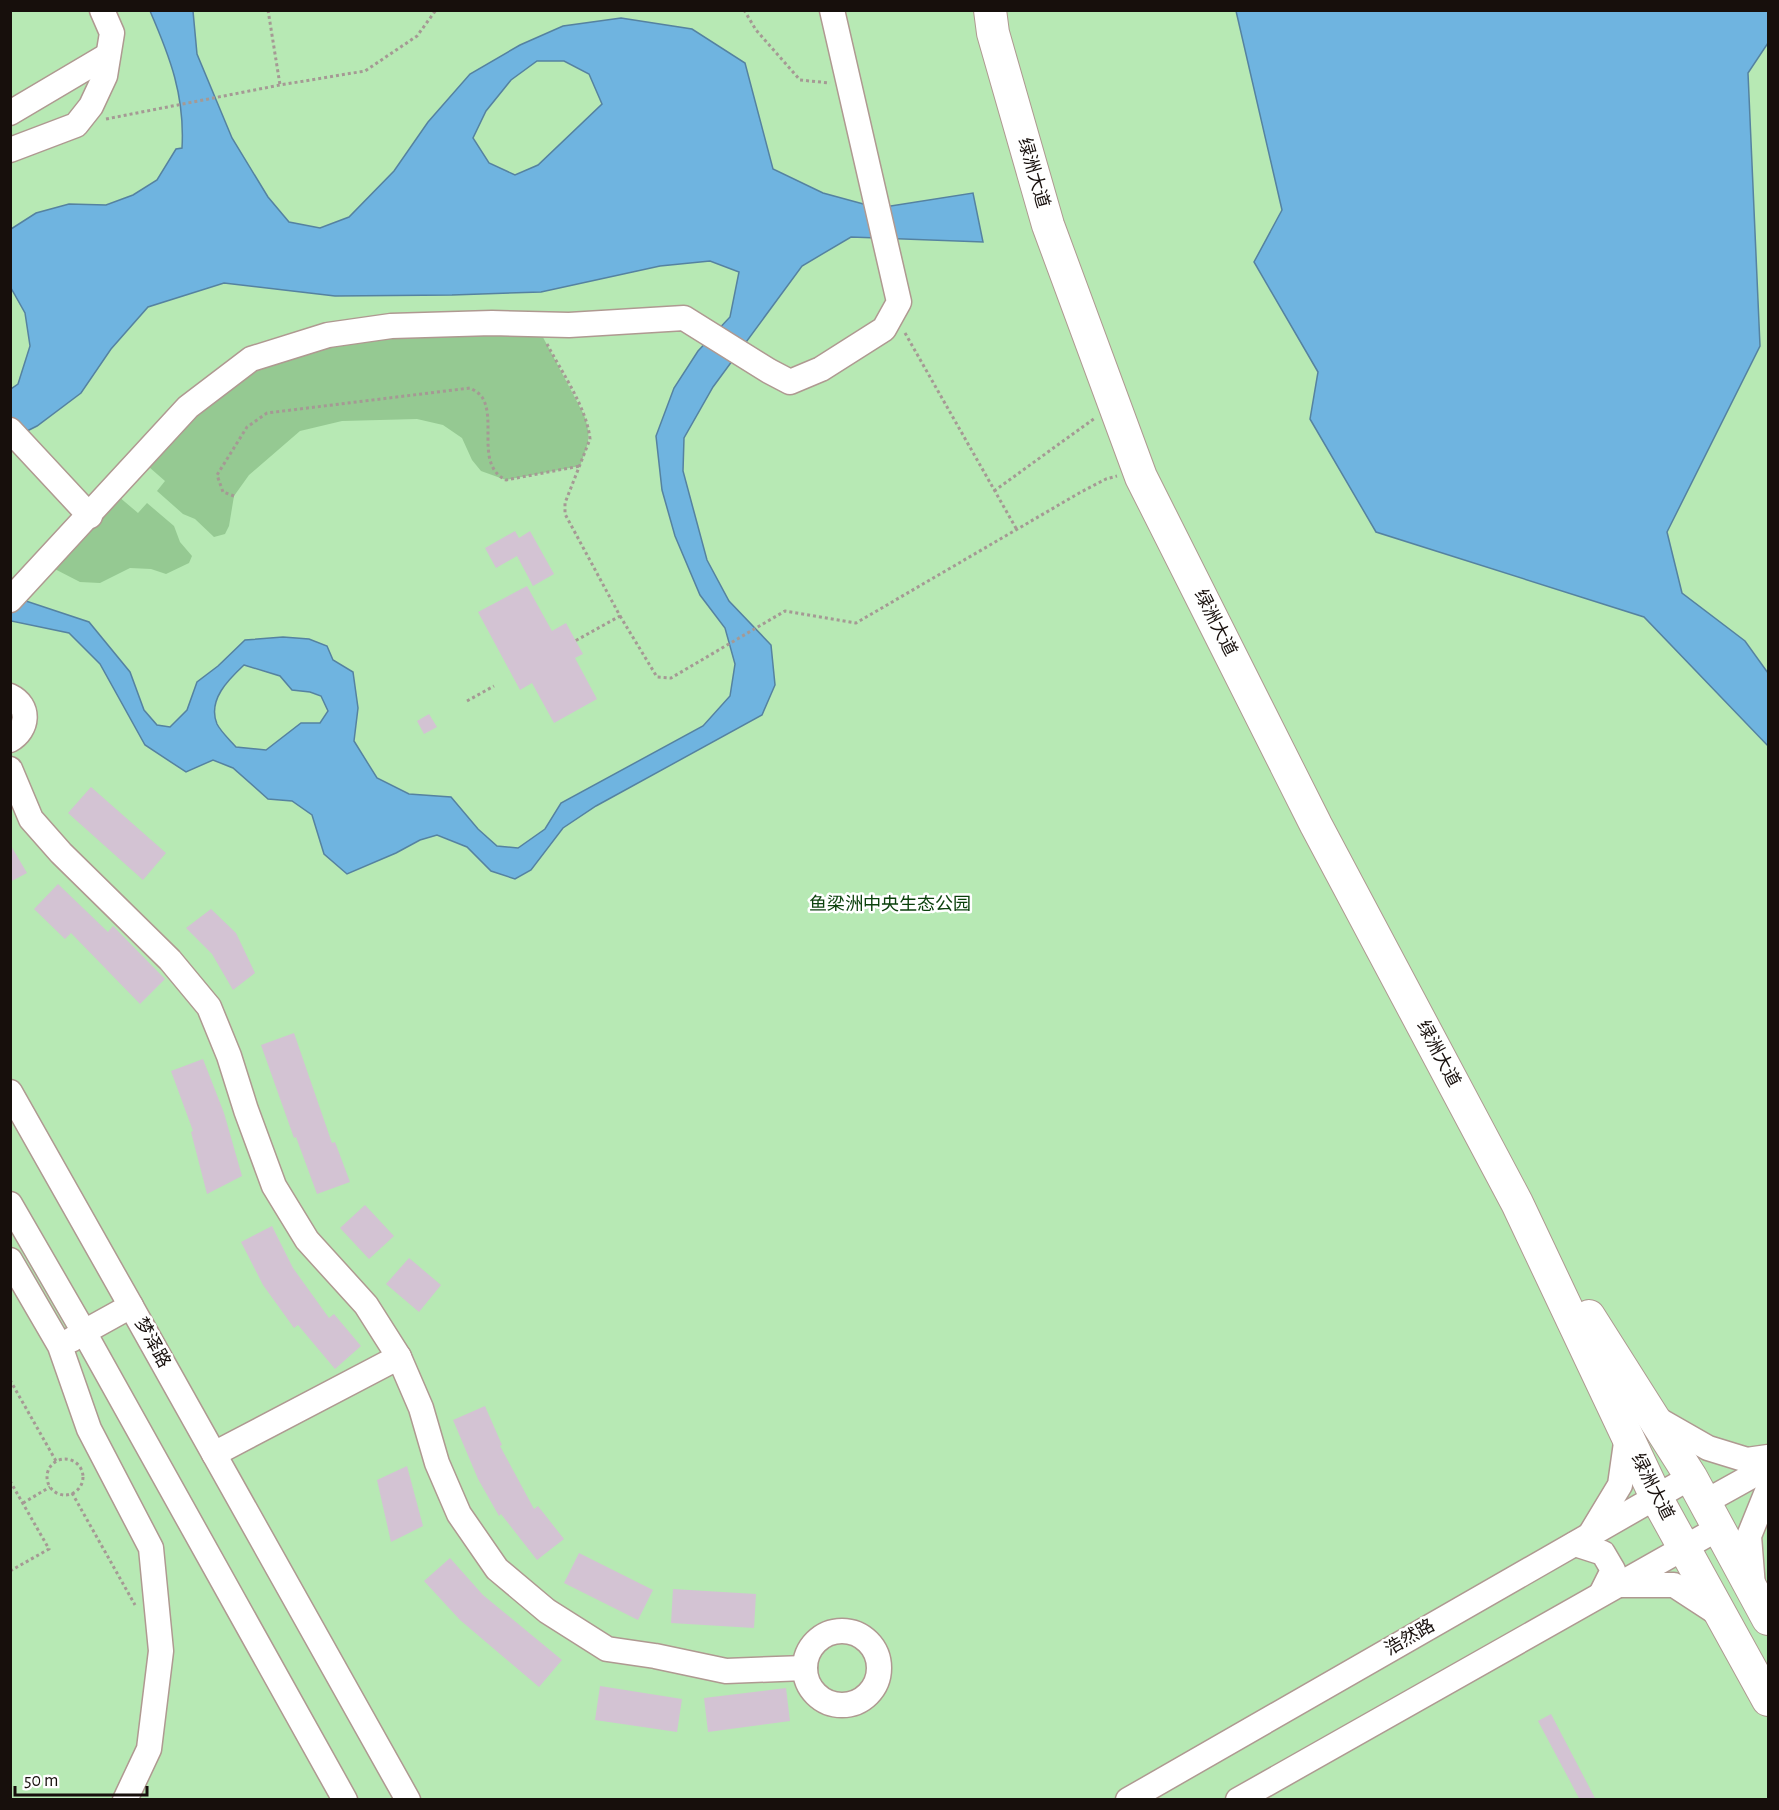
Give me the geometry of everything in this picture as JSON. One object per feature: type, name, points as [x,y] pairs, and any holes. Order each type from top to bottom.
[{"type":"main road","name":"绿洲大道","points":[[990,10],[993,33],[1048,225],[1139,472],[1316,825],[1517,1203],[1656,1497],[1768,1700]]},
{"type":"main road","name":"绿洲大道","points":[[1517,1203],[1705,1502],[1768,1620]]},
{"type":"street","points":[[10,150],[76,125],[91,106],[105,76],[112,33],[102,10]]},
{"type":"street","points":[[10,600],[90,516],[188,407],[251,359],[328,335],[391,326],[568,325],[684,318],[769,371],[790,381],[821,369],[884,329],[899,303],[832,10]]},
{"type":"street","points":[[10,113],[108,55]]},
{"type":"street","points":[[10,430],[90,516]]},
{"type":"street","points":[[10,696],[20,703],[25,717],[21,731],[10,740]]},
{"type":"street","points":[[10,769],[31,819],[61,853],[170,960],[209,1007],[229,1056],[274,1186],[307,1240],[366,1305],[399,1357],[421,1408],[437,1463],[459,1515],[497,1569],[547,1611],[607,1649],[655,1656],[726,1671],[805,1668]]},
{"type":"street","points":[[10,1092],[131,1306]]},
{"type":"street","points":[[10,1204],[345,1800]]},
{"type":"street","points":[[10,1260],[60,1346],[89,1429],[151,1548],[161,1651],[149,1749],[125,1800]]},
{"type":"street","name":"梦泽路","points":[[60,1346],[131,1306],[408,1800]]},
{"type":"street","points":[[214,1454],[399,1357]]},
{"type":"street","points":[[1652,1416],[1708,1448],[1747,1460],[1768,1456]]},
{"type":"street","points":[[1609,1590],[1613,1570],[1603,1553],[1583,1539],[1620,1485],[1627,1436]]},
{"type":"street","name":"浩然路","points":[[1128,1800],[1656,1497],[1705,1502],[1768,1467]]},
{"type":"street","points":[[1754,1592],[1749,1536],[1768,1489]]},
{"type":"street","points":[[1238,1800],[1684,1548],[1705,1502]]},
{"type":"street","points":[[1609,1590],[1674,1585],[1722,1616]]},
{"type":"path","points":[[268,10],[280,85]]},
{"type":"path","points":[[76,125],[280,85],[365,71],[417,36],[436,10]]},
{"type":"path","points":[[744,10],[756,30],[800,80],[849,85]]},
{"type":"path","points":[[894,312],[1017,530]]},
{"type":"path","points":[[536,324],[584,415],[589,430],[590,439],[565,503],[565,514],[647,664],[657,677],[671,678],[785,611],[856,623],[1106,479],[1139,472]]},
{"type":"path","points":[[234,496],[223,492],[217,475],[247,427],[267,413],[470,388],[481,394],[485,405],[490,460],[497,476],[506,480],[580,466]]},
{"type":"path","points":[[994,491],[1114,404]]},
{"type":"path","points":[[575,641],[620,616]]},
{"type":"path","points":[[468,701],[494,686]]},
{"type":"path","points":[[10,1380],[12,1388],[56,1461]]},
{"type":"path","points":[[68,1459],[78,1464],[83,1480],[77,1490],[60,1494],[50,1487],[47,1476],[51,1465],[56,1461],[68,1459]]},
{"type":"path","points":[[10,1481],[49,1549],[10,1571]]},
{"type":"path","points":[[23,1503],[50,1487]]},
{"type":"path","points":[[72,1493],[139,1612]]},
{"type":"green space","name":"鱼梁洲中央生态公园","points":[[11,11],[1768,11],[1768,1799],[11,1799]]},
{"type":"green space","points":[[536,324],[584,415],[588,441],[580,466],[506,480],[481,471],[472,460],[462,438],[443,425],[417,419],[342,421],[300,431],[249,475],[234,496],[229,526],[225,534],[214,537],[195,519],[183,514],[157,491],[165,481],[141,460],[251,359],[328,335]]},
{"type":"green space","points":[[112,491],[138,513],[147,503],[174,526],[180,542],[192,556],[189,563],[166,574],[151,569],[130,568],[100,583],[80,582],[45,564]]},
{"type":"water","points":[[150,11],[193,11],[197,54],[232,138],[268,197],[289,222],[320,228],[349,217],[394,171],[428,122],[470,74],[520,45],[563,26],[621,18],[692,29],[745,63],[773,169],[823,193],[878,208],[973,193],[983,242],[851,237],[802,266],[713,387],[684,438],[683,471],[707,560],[729,601],[771,645],[775,685],[762,715],[596,806],[563,828],[531,870],[515,879],[491,871],[467,847],[437,835],[420,840],[347,874],[324,854],[312,815],[292,801],[268,799],[233,768],[213,760],[186,772],[145,745],[100,664],[69,633],[11,621],[11,596],[89,622],[130,672],[144,710],[157,725],[170,727],[187,710],[197,682],[245,640],[283,637],[309,639],[327,646],[333,660],[353,672],[358,708],[354,741],[377,778],[409,794],[451,797],[478,829],[497,846],[518,848],[545,829],[561,803],[703,726],[730,696],[735,664],[725,628],[700,595],[675,536],[662,490],[656,436],[674,388],[698,351],[730,317],[739,272],[710,261],[660,266],[541,292],[452,295],[335,296],[224,283],[148,307],[111,349],[81,393],[37,426],[11,439],[11,389],[18,384],[30,346],[25,313],[11,288],[11,229],[36,213],[69,204],[106,205],[133,195],[157,180],[176,149],[182,148],[181,111],[175,77]],"holes":[[[537,61],[564,61],[589,74],[602,104],[538,165],[515,175],[489,163],[473,138],[486,111],[511,80]],[[244,665],[280,676],[292,690],[321,696],[328,711],[320,723],[301,723],[266,750],[236,747],[217,724],[215,707],[221,691]]]},
{"type":"water","points":[[1236,11],[1768,11],[1768,43],[1748,73],[1760,346],[1667,532],[1682,593],[1745,641],[1768,673],[1768,746],[1644,617],[1376,532],[1310,419],[1318,372],[1254,262],[1282,210]]},
{"type":"building","points":[[515,531],[519,538],[530,531],[554,574],[533,586],[517,556],[496,568],[485,548]]},
{"type":"building","points":[[527,586],[552,631],[566,623],[583,654],[575,658],[597,699],[554,723],[532,683],[520,690],[478,612]]},
{"type":"building","points":[[429,714],[437,727],[424,734],[417,721]]},
{"type":"building","points":[[91,787],[166,853],[143,880],[68,813]]},
{"type":"building","points":[[10,844],[27,873],[10,882]]},
{"type":"building","points":[[58,884],[108,932],[113,926],[165,979],[140,1004],[71,933],[65,939],[34,909]]},
{"type":"building","points":[[211,909],[236,933],[255,973],[233,990],[212,954],[186,928]]},
{"type":"building","points":[[294,1033],[332,1143],[335,1142],[350,1182],[317,1194],[296,1137],[294,1138],[261,1045]]},
{"type":"building","points":[[203,1059],[224,1113],[242,1176],[207,1194],[191,1132],[193,1131],[171,1071]]},
{"type":"building","points":[[365,1205],[394,1236],[369,1259],[340,1228]]},
{"type":"building","points":[[272,1226],[293,1268],[329,1318],[334,1314],[361,1346],[335,1369],[298,1325],[294,1328],[263,1285],[241,1242]]},
{"type":"building","points":[[409,1258],[441,1285],[419,1312],[386,1284]]},
{"type":"building","points":[[485,1406],[502,1445],[500,1446],[534,1509],[538,1506],[564,1539],[537,1560],[501,1514],[499,1516],[478,1479],[453,1420]]},
{"type":"building","points":[[407,1466],[423,1526],[391,1542],[377,1480]]},
{"type":"building","points":[[579,1553],[653,1590],[638,1620],[564,1583]]},
{"type":"building","points":[[450,1558],[483,1595],[562,1660],[539,1687],[460,1620],[424,1581]]},
{"type":"building","points":[[673,1589],[756,1594],[754,1628],[671,1623]]},
{"type":"building","points":[[600,1686],[682,1699],[677,1732],[595,1720]]},
{"type":"building","points":[[786,1688],[790,1721],[708,1732],[704,1698]]},
{"type":"building","points":[[1551,1714],[1596,1800],[1580,1800],[1538,1721]]}]
